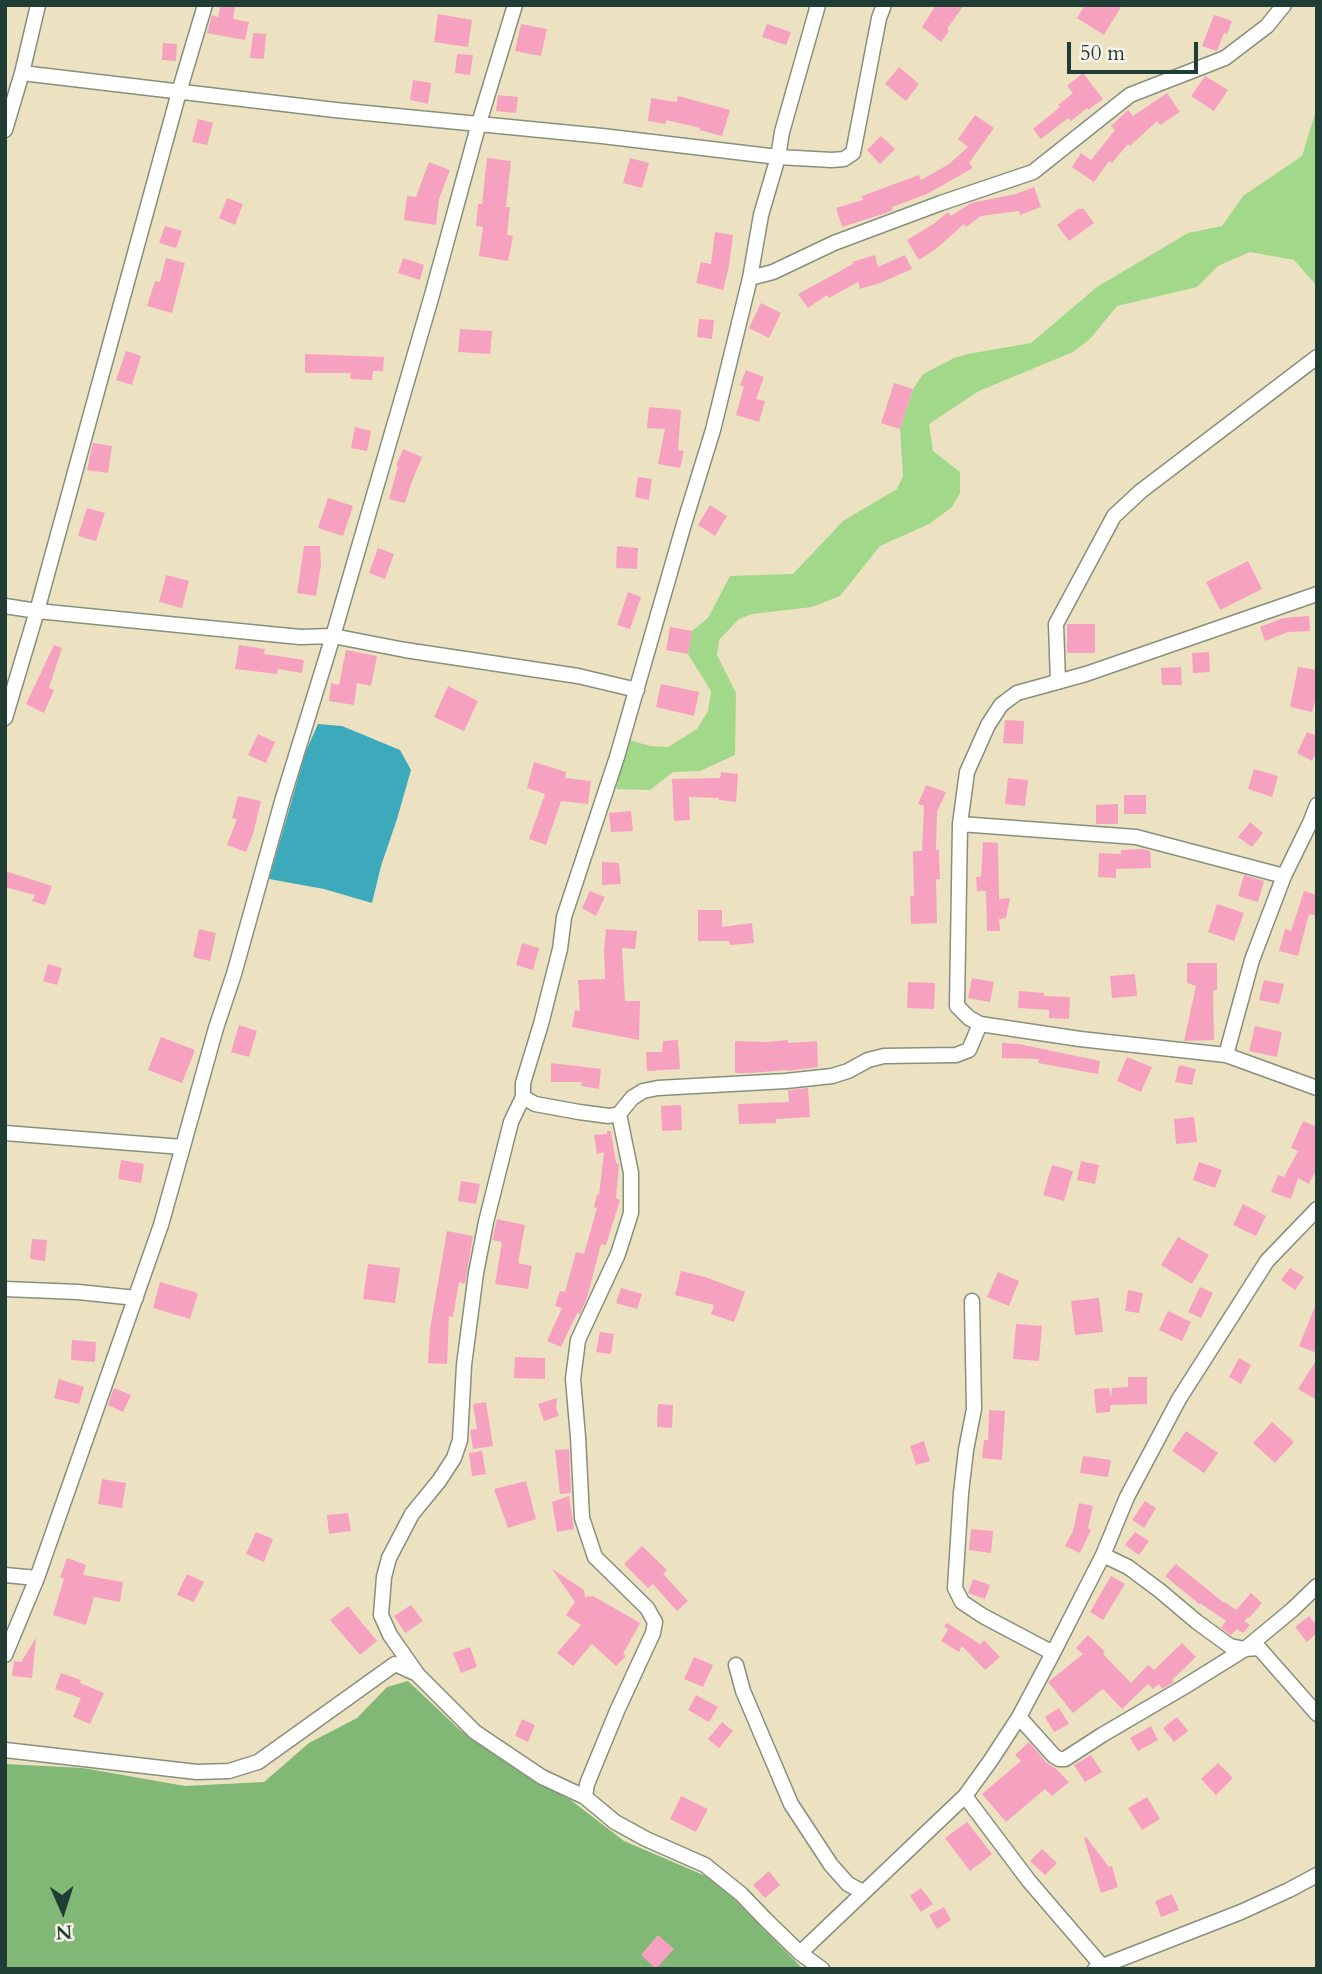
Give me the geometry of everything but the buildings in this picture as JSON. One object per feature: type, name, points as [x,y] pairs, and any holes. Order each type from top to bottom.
[{"type":"street","points":[[5,130],[38,5]]},
{"type":"street","points":[[5,718],[205,5]]},
{"type":"street","points":[[5,1655],[37,1578],[161,1225],[515,5]]},
{"type":"street","points":[[818,5],[761,215],[750,278],[713,430],[617,757],[564,917],[560,949],[523,1083],[523,1097],[512,1122],[486,1222],[476,1273],[464,1365],[460,1440],[454,1458],[439,1482],[412,1514],[389,1558],[384,1577],[381,1615],[390,1636],[418,1675],[475,1732],[542,1777],[585,1797],[615,1822],[646,1839],[705,1864],[741,1894],[800,1953],[822,1969]]},
{"type":"street","points":[[22,73],[396,116],[614,137],[778,157],[832,160],[844,159],[853,153],[879,18],[884,5]]},
{"type":"street","points":[[750,278],[773,272],[834,243],[941,202],[1033,172],[1130,95],[1225,58],[1267,26],[1284,5]]},
{"type":"street","points":[[1058,682],[1056,624],[1115,516],[1141,491],[1317,357]]},
{"type":"street","points":[[1317,594],[1121,662],[1017,693],[1001,705],[988,725],[967,772],[960,824],[957,1006],[980,1024],[1080,1039],[1226,1055],[1317,1087]]},
{"type":"street","points":[[5,606],[300,637],[333,636],[405,650],[578,676],[636,690]]},
{"type":"street","points":[[1226,1055],[1252,960],[1284,876],[1317,805]]},
{"type":"street","points":[[960,824],[1136,837],[1284,876]]},
{"type":"street","points":[[523,1097],[535,1104],[579,1112],[619,1114],[632,1098],[643,1091],[658,1088],[832,1076],[884,1056],[956,1055],[969,1050],[980,1024]]},
{"type":"street","points":[[585,1797],[587,1784],[653,1633],[655,1622],[647,1608],[595,1557],[582,1518],[573,1379],[578,1339],[618,1254],[631,1213],[631,1174],[619,1114]]},
{"type":"street","points":[[5,1133],[182,1147]]},
{"type":"street","points":[[800,1953],[965,1796],[991,1760],[1019,1717],[1103,1555],[1127,1497],[1179,1399],[1267,1261],[1317,1209]]},
{"type":"street","points":[[5,1289],[53,1290],[136,1298]]},
{"type":"street","points":[[972,1301],[974,1409],[961,1493],[955,1588],[962,1602],[1052,1653]]},
{"type":"street","points":[[1103,1555],[1128,1567],[1230,1646],[1259,1648],[1317,1714]]},
{"type":"street","points":[[5,1575],[37,1578]]},
{"type":"street","points":[[1019,1717],[1054,1756],[1065,1759],[1245,1649],[1317,1586]]},
{"type":"street","points":[[5,1750],[197,1772],[229,1771],[258,1762],[395,1664],[418,1675]]},
{"type":"street","points":[[736,1665],[743,1691],[791,1804],[831,1865],[848,1884],[863,1892]]},
{"type":"street","points":[[965,1796],[1098,1967],[1241,1912],[1317,1875]]},
{"type":"green space","points":[[1317,107],[1317,286],[1294,260],[1250,252],[1218,266],[1197,287],[1117,306],[1090,339],[1073,352],[979,391],[929,424],[933,451],[960,472],[960,493],[952,507],[929,524],[880,546],[840,596],[812,607],[752,614],[739,619],[719,640],[717,655],[736,693],[735,755],[700,771],[673,772],[650,790],[616,789],[629,740],[650,746],[668,747],[697,729],[708,711],[711,691],[688,654],[692,631],[708,618],[730,576],[793,574],[843,521],[897,489],[903,476],[900,429],[913,389],[923,374],[954,358],[1031,343],[1097,287],[1188,233],[1222,226],[1243,196],[1302,156]]},
{"type":"green space","points":[[408,1681],[461,1731],[572,1801],[624,1841],[715,1880],[803,1969],[5,1969],[5,1764],[83,1768],[185,1786],[264,1782],[309,1743],[357,1718],[387,1687]]},
{"type":"water","points":[[318,724],[342,726],[400,750],[411,770],[372,903],[324,889],[269,879],[306,751]]}]
